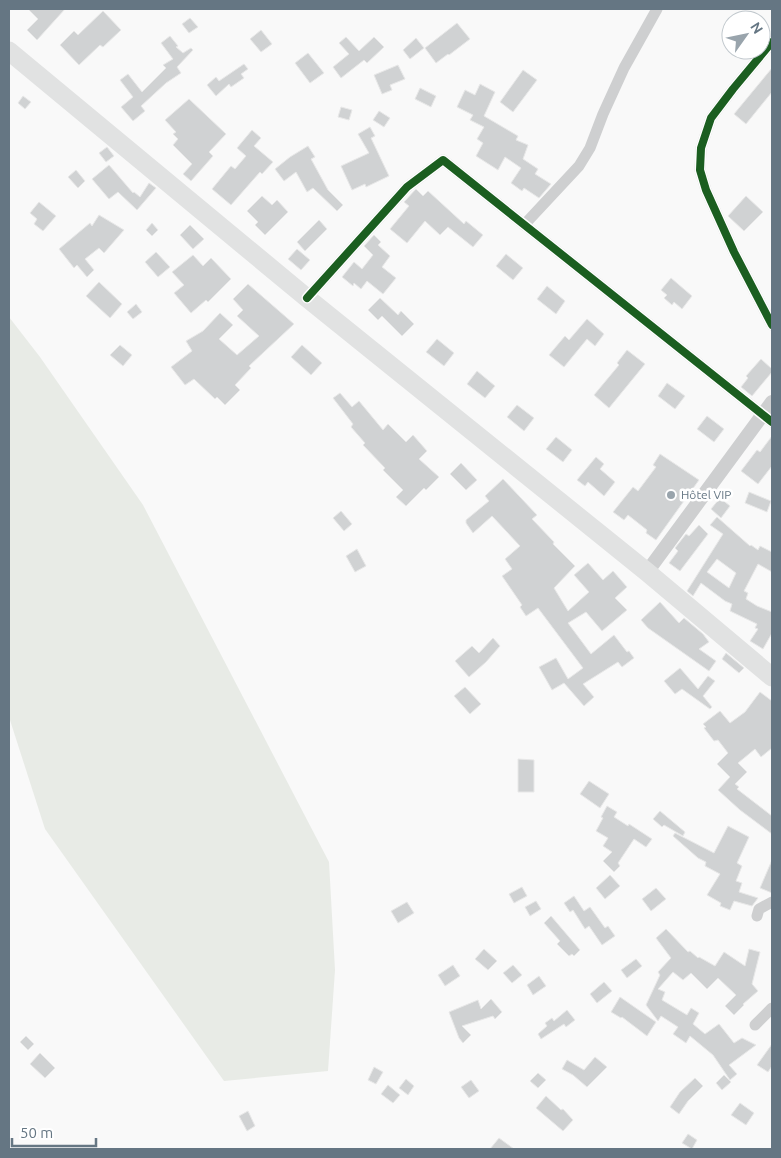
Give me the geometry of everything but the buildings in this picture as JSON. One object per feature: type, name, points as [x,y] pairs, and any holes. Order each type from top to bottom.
[{"type":"highway","points":[[9,51],[307,298],[647,572],[772,677]]},
{"type":"street","points":[[524,225],[579,166],[590,148],[624,68],[657,9]]},
{"type":"street","points":[[772,42],[711,118],[701,148],[700,170],[706,190],[734,252],[772,325]]},
{"type":"street","points":[[307,298],[407,187],[443,160],[767,418]]},
{"type":"street","points":[[647,572],[767,418],[772,402]]},
{"type":"street","points":[[757,916],[759,909],[772,902]]},
{"type":"street","points":[[755,1025],[772,1008]]},
{"type":"shaded area","points":[[9,317],[40,357],[143,505],[329,862],[335,970],[328,1071],[224,1081],[45,829],[9,717]]},
{"type":"cycle path","points":[[772,42],[711,118],[701,148],[700,170],[706,190],[734,252],[772,325]]},
{"type":"cycle path","points":[[307,298],[407,187],[443,160],[772,422]]},
{"type":"place","name":"Hôtel VIP","points":[[671,495]]}]
